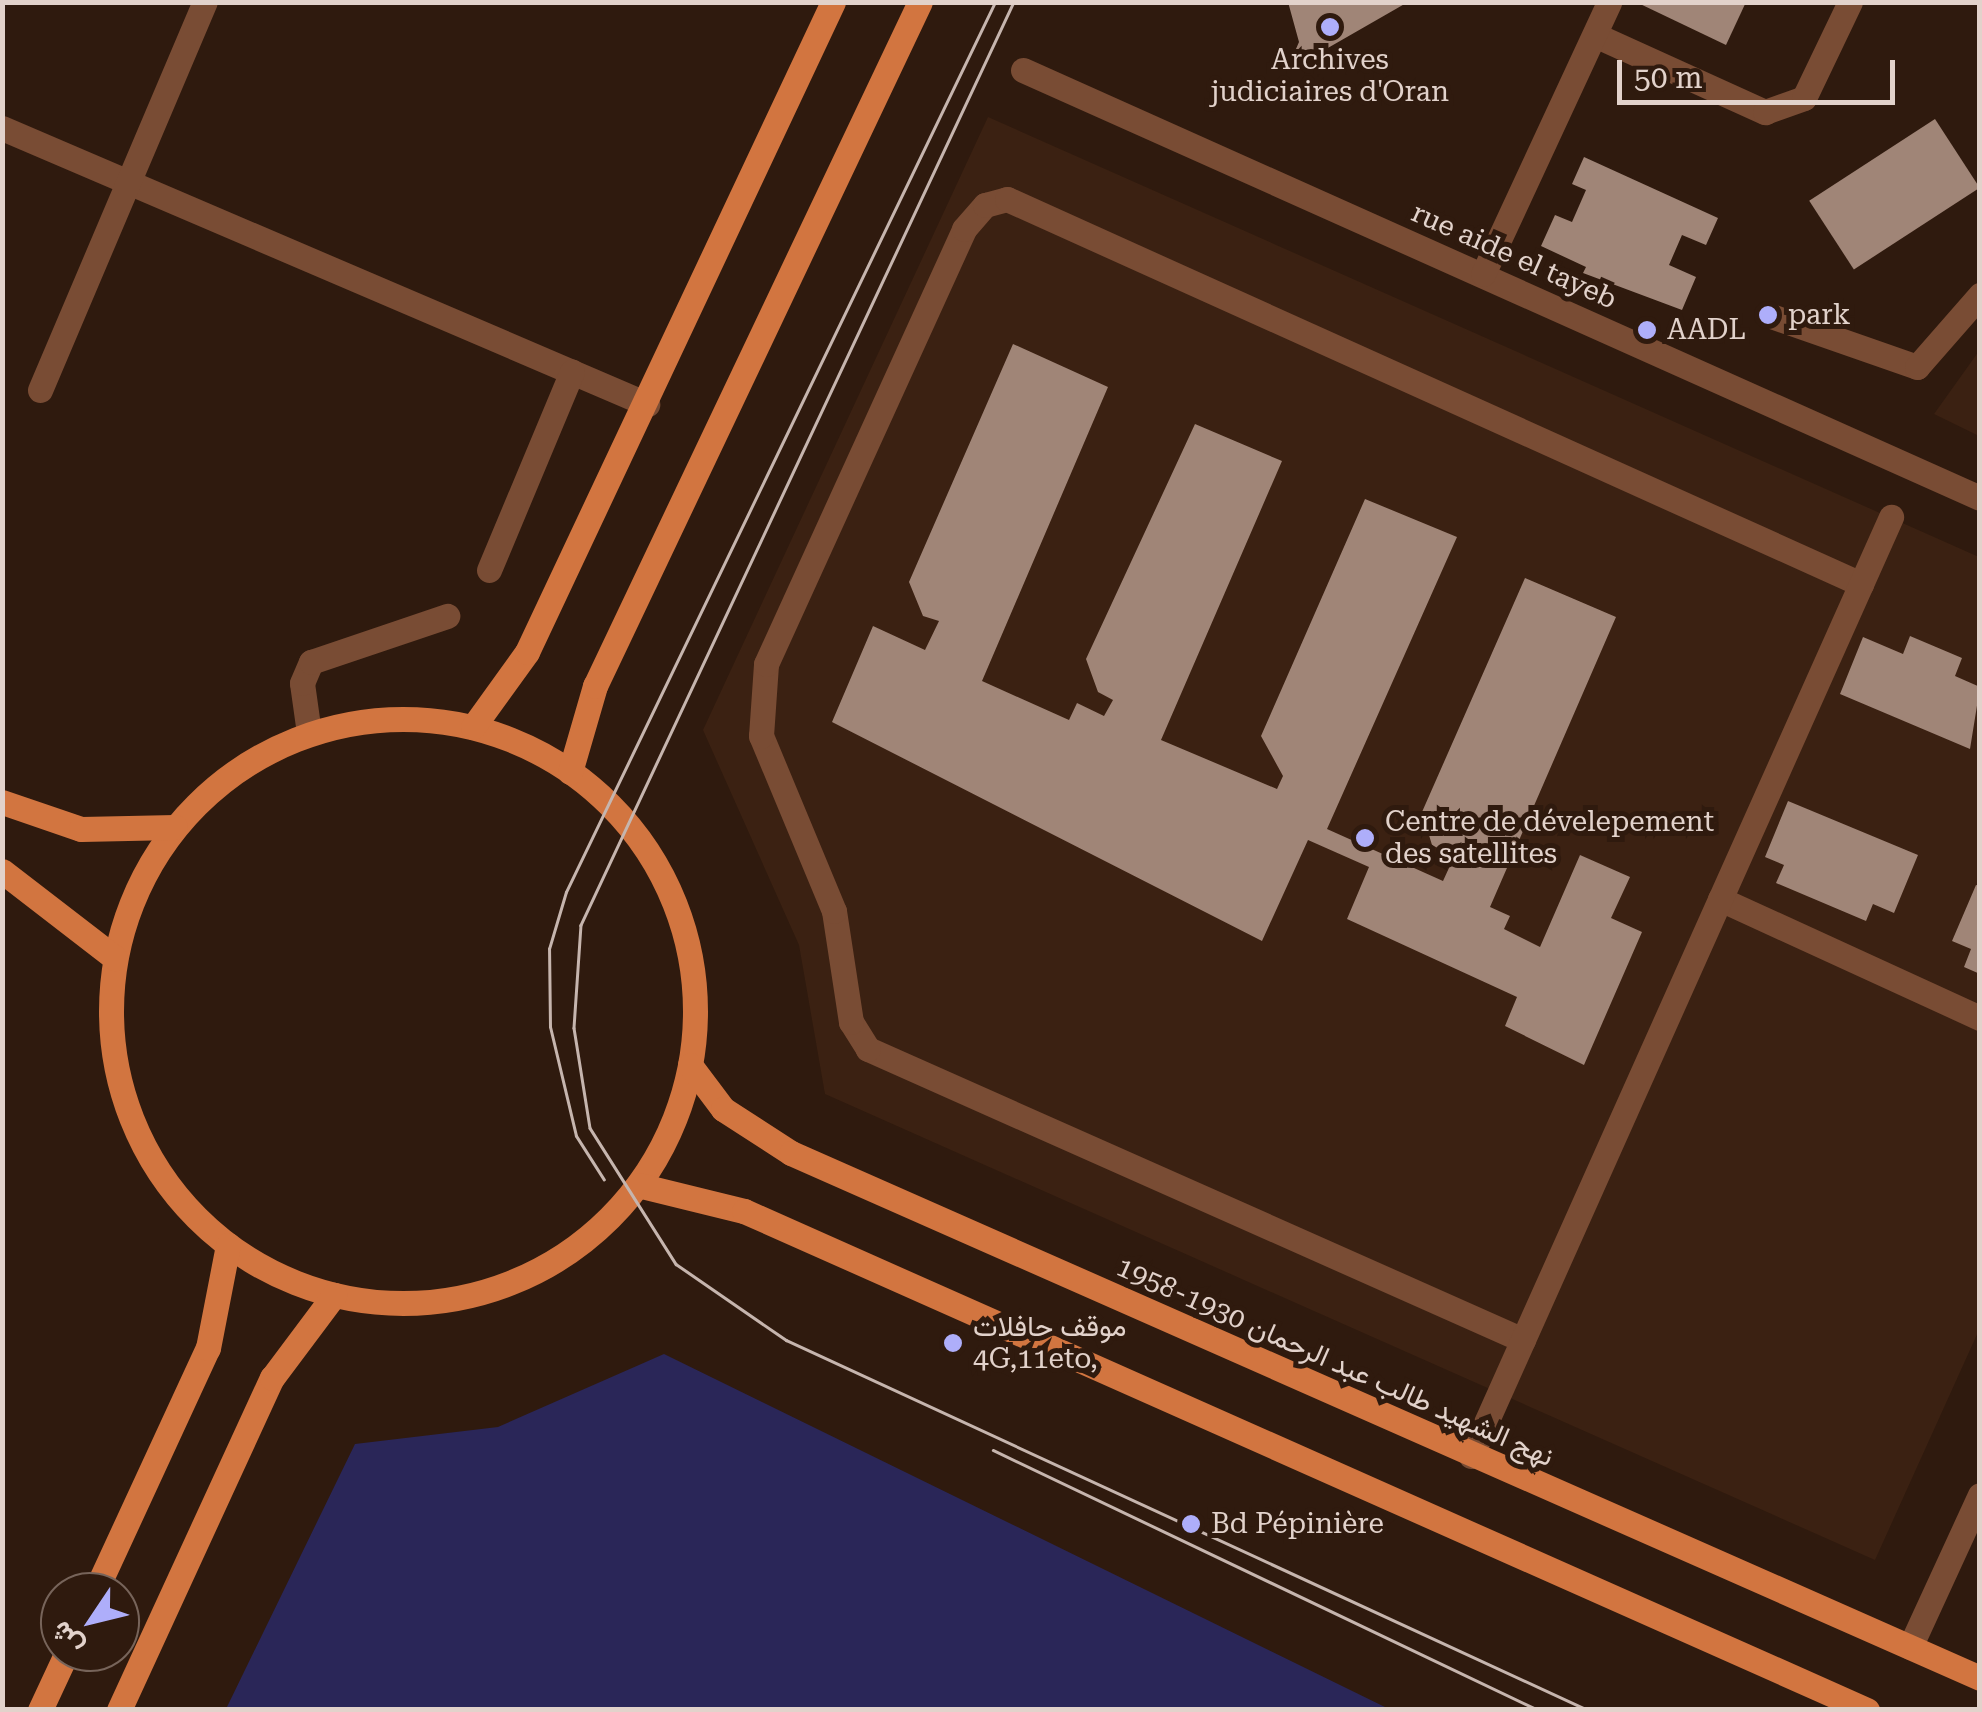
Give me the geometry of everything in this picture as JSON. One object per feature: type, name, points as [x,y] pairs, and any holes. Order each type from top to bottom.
[{"type":"main road","points":[[473,727],[527,652],[647,404],[832,2]]},
{"type":"main road","points":[[570,772],[595,686],[920,2]]},
{"type":"main road","points":[[378,719],[473,727],[570,772],[627,823],[672,898],[693,980],[690,1066],[671,1128],[638,1186],[574,1248],[520,1280],[412,1302],[334,1295],[228,1245],[170,1188],[131,1117],[112,1038],[115,958],[137,888],[175,827],[245,764],[308,733],[378,719]]},
{"type":"main road","points":[[2,802],[81,828],[175,827]]},
{"type":"main road","points":[[2,871],[115,958]]},
{"type":"main road","name":"نهج الشهيد طالب عبد الرحمان 1930-1958","points":[[690,1066],[723,1108],[778,1147],[1980,1678]]},
{"type":"main road","points":[[638,1186],[744,1211],[1866,1710]]},
{"type":"main road","points":[[104,1572],[208,1348],[228,1245]]},
{"type":"main road","points":[[119,1710],[272,1378],[334,1295]]},
{"type":"main road","points":[[40,1710],[58,1672]]},
{"type":"street","points":[[40,390],[205,2]]},
{"type":"street","points":[[1483,274],[1609,2]]},
{"type":"street","points":[[1595,35],[1765,112],[1804,98],[1850,2]]},
{"type":"street","name":"rue aide el tayeb","points":[[1023,70],[1980,498]]},
{"type":"street","points":[[2,128],[647,404]]},
{"type":"street","points":[[1523,1340],[868,1049],[851,1022],[834,911],[761,736],[766,664],[964,229],[1007,198],[1861,584]]},
{"type":"street","points":[[1768,315],[1916,367],[1980,295]]},
{"type":"street","points":[[490,570],[572,372]]},
{"type":"street","points":[[1471,1456],[1891,518]]},
{"type":"street","points":[[308,733],[302,683],[311,662],[448,616]]},
{"type":"street","points":[[1720,899],[1980,1018]]},
{"type":"street","points":[[1910,1647],[1980,1495]]},
{"type":"shaded area","name":"Centre de dévelepement des satellites","points":[[988,117],[1979,557],[1979,1330],[1875,1560],[825,1094],[799,945],[703,730]]},
{"type":"shaded area","points":[[1979,351],[1979,436],[1934,414]]},
{"type":"shaded area","points":[[664,1354],[1389,1709],[226,1709],[355,1444],[498,1427]]},
{"type":"building","name":"Archives judiciaires d'Oran","points":[[1288,2],[1408,2],[1286,72],[1299,42]]},
{"type":"building","points":[[1636,2],[1746,2],[1726,45]]},
{"type":"building","points":[[1935,119],[1980,188],[1854,269],[1809,201]]},
{"type":"building","points":[[1584,157],[1718,218],[1706,245],[1682,235],[1669,265],[1696,277],[1682,310],[1583,273],[1586,267],[1541,246],[1555,215],[1572,222],[1586,190],[1572,184]]},
{"type":"building","points":[[1013,344],[1108,387],[982,681],[1069,720],[1077,703],[1104,716],[1113,700],[1098,692],[1086,659],[1195,424],[1282,461],[1161,740],[1277,789],[1283,776],[1261,736],[1365,499],[1457,537],[1327,829],[1443,881],[1454,857],[1432,845],[1422,812],[1525,578],[1616,617],[1490,907],[1510,916],[1504,929],[1540,947],[1580,855],[1630,877],[1611,918],[1642,932],[1584,1065],[1505,1026],[1517,997],[1347,919],[1369,867],[1308,840],[1262,941],[832,722],[873,626],[925,650],[939,621],[923,616],[909,582]]},
{"type":"building","points":[[1910,636],[1962,658],[1955,676],[1980,687],[1970,749],[1840,694],[1863,637],[1903,654]]},
{"type":"building","points":[[1788,801],[1918,855],[1894,913],[1873,904],[1866,921],[1776,883],[1784,865],[1765,857]]},
{"type":"building","points":[[1976,885],[1980,886],[1980,974],[1964,967],[1971,949],[1952,941]]},
{"type":"tram line","points":[[604,1180],[576,1136],[550,1027],[549,949],[566,892],[995,2]]},
{"type":"tram line","points":[[1014,2],[581,925],[574,1028],[590,1128],[676,1264],[786,1340],[1588,1710]]},
{"type":"tram line","points":[[993,1450],[1538,1710]]},
{"type":"place","name":"Archives judiciaires d'Oran","points":[[1330,27]]},
{"type":"place","name":"park","points":[[1768,315]]},
{"type":"place","name":"AADL","points":[[1647,330]]},
{"type":"place","name":"Centre de dévelepement des satellites","points":[[1365,838]]},
{"type":"place","name":"موقف حافلات 4G,11eto,","points":[[953,1343]]},
{"type":"place","name":"Bd Pépinière","points":[[1191,1524]]}]
